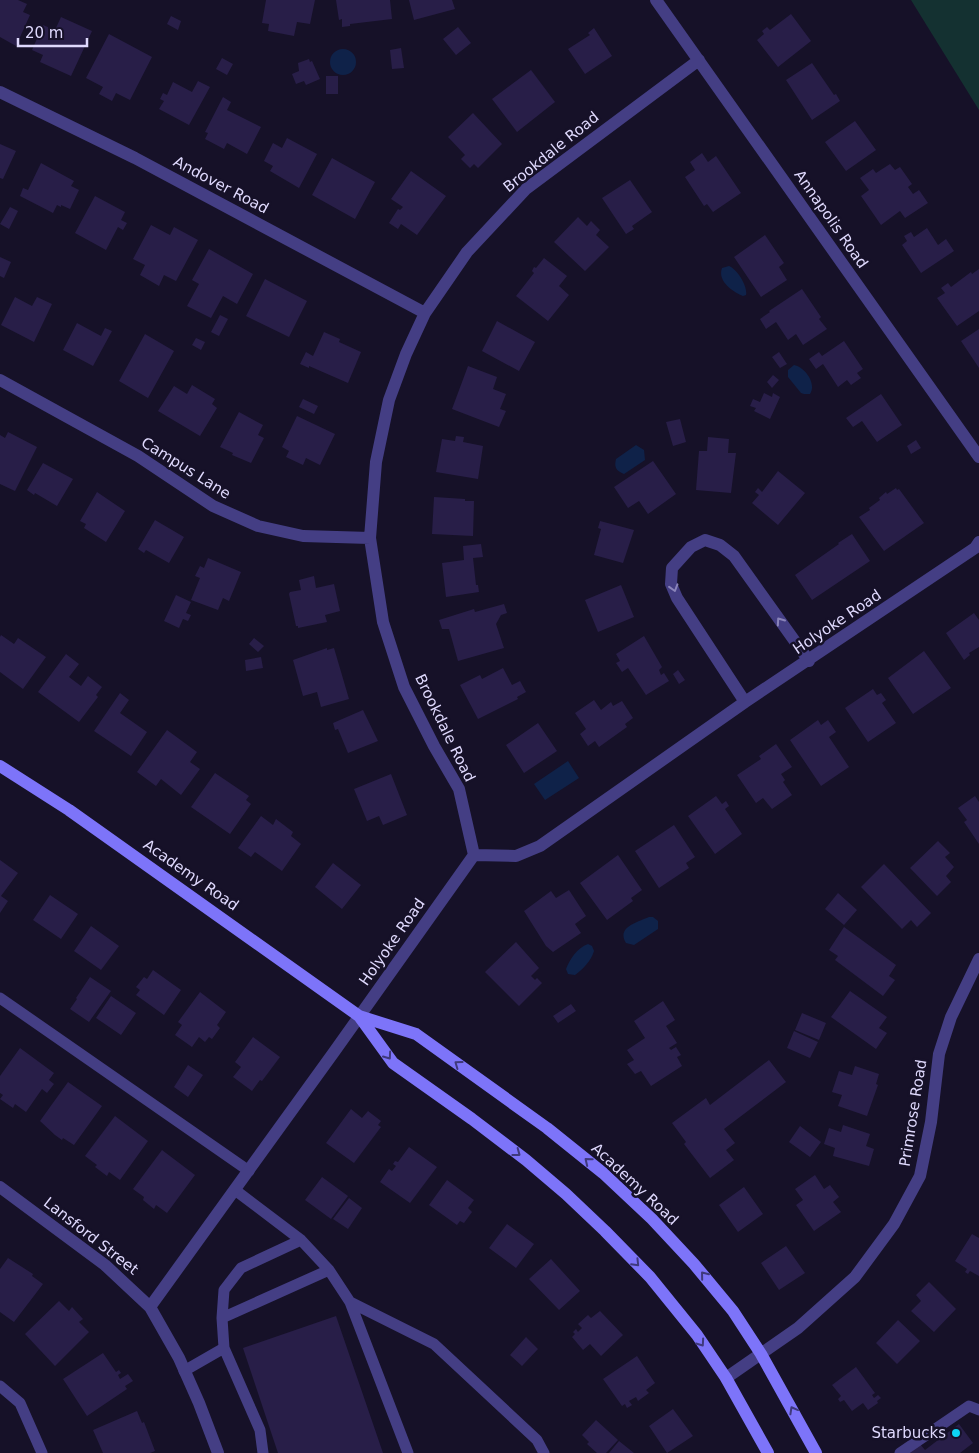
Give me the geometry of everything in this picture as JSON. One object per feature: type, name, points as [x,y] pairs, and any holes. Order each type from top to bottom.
[{"type":"main road","name":"Academy Road","points":[[0,766],[70,810],[359,1016],[416,1034],[547,1128],[603,1173],[652,1219],[694,1264],[733,1311],[761,1354],[816,1453]]},
{"type":"main road","name":"Academy Road","points":[[359,1016],[393,1063],[526,1160],[566,1194],[650,1277],[696,1335],[726,1378],[768,1453]]},
{"type":"street","name":"Annapolis Road","points":[[656,0],[979,457]]},
{"type":"street","name":"Brookdale Road","points":[[474,855],[458,789],[404,687],[383,622],[370,538],[376,462],[389,400],[406,354],[425,313],[467,252],[526,189],[612,123],[699,60]]},
{"type":"street","name":"Andover Road","points":[[0,92],[136,158],[425,313]]},
{"type":"street","name":"Campus Lane","points":[[0,380],[138,456],[213,506],[258,526],[303,536],[370,538]]},
{"type":"street","points":[[745,702],[677,598],[671,584],[672,568],[691,547],[706,540],[720,545],[734,556],[808,661]]},
{"type":"street","name":"Holyoke Road","points":[[150,1307],[474,855],[516,856],[540,846],[745,702],[975,548],[979,542]]},
{"type":"street","name":"Primrose Road","points":[[726,1378],[798,1328],[855,1277],[894,1224],[920,1176],[931,1122],[939,1054],[951,1017],[979,959]]},
{"type":"street","name":"Lansford Street","points":[[0,1187],[105,1265],[150,1307],[199,1402],[218,1453]]},
{"type":"lane","points":[[0,998],[249,1171]]},
{"type":"lane","points":[[235,1190],[301,1240],[329,1270],[350,1302],[408,1453]]},
{"type":"lane","points":[[263,1453],[260,1430],[224,1348],[222,1318],[224,1290],[240,1268],[301,1240]]},
{"type":"lane","points":[[222,1318],[329,1270]]},
{"type":"lane","points":[[350,1302],[434,1344],[537,1440],[544,1453]]},
{"type":"lane","points":[[184,1371],[224,1348]]},
{"type":"lane","points":[[0,1386],[20,1402],[42,1453]]},
{"type":"lane","points":[[900,1453],[970,1406],[979,1410]]},
{"type":"green space","points":[[911,0],[979,0],[979,110]]},
{"type":"water","points":[[343,49],[352,53],[356,62],[352,71],[343,75],[334,71],[330,62],[334,53]]},
{"type":"water","points":[[729,266],[742,279],[746,295],[743,296],[735,292],[724,282],[721,273],[722,268]]},
{"type":"water","points":[[794,365],[798,366],[809,376],[812,386],[810,394],[801,393],[788,377],[788,370]]},
{"type":"water","points":[[636,445],[644,450],[645,460],[624,474],[621,473],[616,468],[616,459]]},
{"type":"water","points":[[568,761],[579,778],[545,800],[534,784]]},
{"type":"water","points":[[653,917],[658,921],[658,929],[634,945],[626,943],[624,933],[626,929],[634,923]]},
{"type":"water","points":[[588,944],[592,946],[594,951],[589,961],[575,975],[568,974],[566,969],[572,958],[580,948]]},
{"type":"building","points":[[0,0],[18,0],[27,4],[23,12],[30,15],[16,46],[0,37]]},
{"type":"building","points":[[266,0],[315,0],[310,24],[297,22],[294,36],[268,31],[269,24],[262,23]]},
{"type":"building","points":[[336,0],[390,0],[392,19],[350,24],[350,26],[342,27],[342,19],[339,20]]},
{"type":"building","points":[[409,0],[452,0],[455,9],[414,20]]},
{"type":"building","points":[[791,14],[811,41],[778,67],[757,40],[764,34],[762,31],[767,27],[770,30]]},
{"type":"building","points":[[171,16],[181,21],[178,30],[167,24]]},
{"type":"building","points":[[61,17],[92,31],[71,76],[40,62],[43,55],[32,50],[43,25],[55,30]]},
{"type":"building","points":[[458,27],[471,43],[456,55],[443,39]]},
{"type":"building","points":[[594,28],[612,56],[585,74],[568,49],[590,35],[588,33]]},
{"type":"building","points":[[109,34],[152,57],[130,100],[116,93],[112,101],[99,94],[103,87],[86,78]]},
{"type":"building","points":[[401,48],[404,68],[392,69],[390,50]]},
{"type":"building","points":[[222,58],[233,64],[227,75],[216,69]]},
{"type":"building","points":[[309,59],[310,62],[312,61],[320,79],[306,85],[304,81],[296,84],[292,74],[299,71],[298,63]]},
{"type":"building","points":[[812,63],[840,101],[812,120],[786,80]]},
{"type":"building","points":[[531,70],[555,102],[517,132],[492,99]]},
{"type":"building","points":[[326,76],[338,76],[338,94],[326,94]]},
{"type":"building","points":[[198,81],[210,87],[189,125],[159,109],[164,101],[160,99],[163,93],[167,95],[173,82],[192,92]]},
{"type":"building","points":[[223,97],[231,102],[227,110],[261,127],[247,154],[227,143],[224,149],[205,139],[208,133],[205,132]]},
{"type":"building","points":[[473,113],[502,144],[478,168],[474,164],[470,168],[461,159],[465,155],[448,137]]},
{"type":"building","points":[[855,121],[876,150],[846,171],[825,142]]},
{"type":"building","points":[[287,138],[317,154],[299,188],[270,171],[273,166],[264,161],[273,143],[282,148]]},
{"type":"building","points":[[0,144],[16,151],[3,179],[0,178]]},
{"type":"building","points":[[702,153],[708,162],[716,156],[741,193],[713,212],[707,204],[704,206],[685,177],[695,170],[690,162]]},
{"type":"building","points":[[332,158],[375,182],[355,219],[312,195]]},
{"type":"building","points":[[41,163],[74,181],[71,186],[79,190],[70,209],[57,205],[53,213],[20,196],[23,188],[28,190]]},
{"type":"building","points":[[890,164],[895,170],[900,167],[912,184],[908,187],[913,194],[919,190],[928,203],[905,218],[900,211],[881,225],[861,196],[869,190],[860,178],[873,169],[876,173]]},
{"type":"building","points":[[411,171],[446,196],[417,235],[401,224],[398,229],[389,223],[398,209],[400,210],[403,207],[391,199]]},
{"type":"building","points":[[630,180],[652,212],[632,226],[634,229],[626,234],[602,198]]},
{"type":"building","points":[[95,196],[125,212],[121,220],[127,223],[123,230],[118,227],[106,250],[75,233]]},
{"type":"building","points":[[10,207],[18,211],[9,229],[0,224]]},
{"type":"building","points":[[578,217],[587,226],[591,221],[600,230],[596,235],[609,247],[585,271],[554,242]]},
{"type":"building","points":[[151,225],[170,235],[174,227],[198,240],[176,281],[164,275],[159,286],[140,275],[145,265],[133,259]]},
{"type":"building","points":[[927,228],[938,245],[946,239],[954,251],[921,273],[902,245],[907,241],[904,236],[911,232],[914,237]]},
{"type":"building","points":[[765,235],[784,263],[779,267],[787,280],[761,297],[734,257]]},
{"type":"building","points":[[209,249],[253,274],[237,304],[223,296],[211,318],[187,306],[199,284],[192,280]]},
{"type":"building","points":[[0,257],[11,262],[4,278],[0,276]]},
{"type":"building","points":[[544,258],[567,276],[559,286],[569,295],[548,321],[516,296],[534,273],[532,271],[534,267],[536,268]]},
{"type":"building","points":[[979,269],[979,311],[957,326],[937,298],[945,293],[941,288],[948,283],[951,287],[971,272],[972,274]]},
{"type":"building","points":[[265,279],[307,301],[289,337],[246,316]]},
{"type":"building","points":[[802,289],[827,329],[803,345],[796,334],[788,340],[776,322],[766,329],[760,319]]},
{"type":"building","points":[[15,297],[32,306],[37,297],[52,304],[34,342],[1,325]]},
{"type":"building","points":[[220,315],[228,319],[219,336],[211,332]]},
{"type":"building","points":[[497,321],[535,342],[519,371],[482,351]]},
{"type":"building","points":[[77,323],[101,336],[105,328],[112,331],[93,366],[63,350]]},
{"type":"building","points":[[979,329],[979,368],[961,341]]},
{"type":"building","points":[[324,332],[340,339],[339,342],[361,352],[348,383],[300,364],[306,352],[313,356]]},
{"type":"building","points":[[145,334],[174,351],[148,398],[119,381]]},
{"type":"building","points":[[196,338],[205,342],[201,350],[192,345]]},
{"type":"building","points":[[844,341],[863,369],[857,373],[861,378],[851,385],[847,380],[838,387],[823,364],[816,369],[809,359],[819,352],[822,356]]},
{"type":"building","points":[[779,352],[787,364],[780,368],[772,357]]},
{"type":"building","points":[[468,366],[497,377],[493,389],[506,394],[500,409],[506,411],[499,427],[452,409]]},
{"type":"building","points":[[773,375],[779,380],[772,388],[767,382]]},
{"type":"building","points":[[192,385],[215,399],[212,404],[217,408],[200,436],[158,411],[174,386],[187,394]]},
{"type":"building","points":[[764,393],[772,397],[773,393],[780,397],[770,419],[754,411],[756,408],[750,406],[753,399],[760,402]]},
{"type":"building","points":[[881,394],[902,425],[877,442],[862,421],[853,427],[846,418]]},
{"type":"building","points":[[303,399],[318,406],[314,414],[299,407]]},
{"type":"building","points":[[239,412],[263,425],[258,435],[264,438],[251,463],[232,455],[233,453],[220,447]]},
{"type":"building","points":[[297,416],[335,434],[320,465],[306,458],[303,465],[286,457],[289,451],[282,447]]},
{"type":"building","points":[[680,419],[686,442],[673,446],[666,422]]},
{"type":"building","points":[[8,432],[37,447],[15,491],[0,484],[0,435],[5,438]]},
{"type":"building","points":[[456,436],[464,437],[463,442],[483,446],[478,479],[436,472],[442,439],[455,441]]},
{"type":"building","points":[[708,437],[729,439],[728,453],[736,453],[731,493],[696,490],[699,451],[707,451]]},
{"type":"building","points":[[916,440],[921,448],[911,454],[907,446]]},
{"type":"building","points":[[653,461],[676,494],[648,514],[639,501],[628,508],[614,487]]},
{"type":"building","points":[[43,463],[73,479],[57,506],[27,490]]},
{"type":"building","points":[[778,471],[805,493],[778,525],[752,503],[759,495],[755,492],[758,488],[762,492]]},
{"type":"building","points":[[896,488],[897,490],[899,489],[924,523],[884,551],[859,517],[870,510],[869,508],[880,500],[879,498],[886,492],[887,494]]},
{"type":"building","points":[[97,492],[125,511],[106,542],[84,528],[86,524],[80,521]]},
{"type":"building","points":[[434,497],[474,501],[473,536],[432,534]]},
{"type":"building","points":[[155,520],[184,537],[169,563],[146,550],[144,553],[138,549]]},
{"type":"building","points":[[600,521],[634,530],[623,563],[594,555],[601,529],[598,528]]},
{"type":"building","points":[[852,534],[870,561],[812,600],[795,575]]},
{"type":"building","points":[[481,544],[483,557],[473,558],[476,585],[478,585],[479,592],[446,597],[442,563],[464,560],[463,546]]},
{"type":"building","points":[[208,558],[241,572],[229,601],[223,598],[218,610],[191,600],[200,578],[195,576],[200,566],[204,568]]},
{"type":"building","points":[[314,576],[316,588],[334,584],[340,611],[325,615],[327,622],[298,628],[289,594],[290,592],[301,590],[299,580]]},
{"type":"building","points":[[621,585],[634,617],[598,632],[585,600]]},
{"type":"building","points":[[176,595],[191,602],[186,613],[191,615],[188,621],[183,619],[179,628],[164,621]]},
{"type":"building","points":[[504,604],[507,613],[501,615],[496,624],[504,648],[458,661],[449,629],[442,629],[439,620],[474,609],[475,612]]},
{"type":"building","points":[[974,613],[979,620],[979,647],[969,653],[970,655],[964,660],[946,633]]},
{"type":"building","points":[[1,635],[14,644],[18,638],[46,657],[23,689],[0,672]]},
{"type":"building","points":[[644,636],[662,667],[659,670],[661,675],[664,673],[669,681],[646,695],[628,668],[622,672],[616,663],[620,661],[616,654]]},
{"type":"building","points":[[254,638],[264,646],[258,652],[249,644]]},
{"type":"building","points":[[327,648],[327,650],[334,648],[349,699],[321,707],[317,692],[303,696],[293,660]]},
{"type":"building","points":[[924,651],[951,688],[913,714],[888,678]]},
{"type":"building","points":[[66,654],[79,664],[69,677],[81,686],[88,676],[102,687],[96,695],[98,697],[79,722],[38,692]]},
{"type":"building","points":[[261,657],[263,668],[246,671],[245,660]]},
{"type":"building","points":[[503,668],[512,685],[520,681],[526,692],[517,697],[518,699],[478,719],[460,685],[480,675],[482,679]]},
{"type":"building","points":[[678,670],[685,680],[679,684],[673,674]]},
{"type":"building","points":[[873,689],[877,695],[881,693],[886,700],[882,703],[896,723],[868,742],[845,708]]},
{"type":"building","points":[[120,693],[129,700],[120,713],[147,732],[131,756],[94,731]]},
{"type":"building","points":[[594,700],[601,710],[611,702],[613,706],[622,701],[633,718],[625,724],[627,727],[599,747],[595,741],[588,746],[580,734],[586,729],[575,713]]},
{"type":"building","points":[[363,710],[378,741],[348,753],[338,729],[335,730],[333,723]]},
{"type":"building","points":[[818,720],[821,725],[828,720],[836,732],[829,737],[849,767],[821,786],[790,740]]},
{"type":"building","points":[[538,723],[557,751],[524,773],[506,745]]},
{"type":"building","points":[[167,730],[197,752],[190,762],[200,769],[181,795],[161,779],[156,786],[137,772]]},
{"type":"building","points":[[776,744],[792,767],[781,774],[785,780],[783,782],[792,795],[772,809],[763,798],[756,803],[737,775],[761,759],[759,756]]},
{"type":"building","points":[[215,773],[249,796],[246,800],[251,804],[230,834],[191,807]]},
{"type":"building","points":[[391,774],[407,815],[383,825],[379,816],[367,821],[354,789]]},
{"type":"building","points":[[716,796],[722,804],[726,801],[729,806],[725,809],[742,834],[715,854],[688,816]]},
{"type":"building","points":[[975,796],[979,802],[979,844],[964,822],[967,820],[958,808]]},
{"type":"building","points":[[261,816],[273,825],[276,819],[293,832],[291,836],[301,844],[282,871],[255,852],[251,857],[238,848]]},
{"type":"building","points":[[674,825],[695,857],[686,863],[689,868],[659,888],[635,851]]},
{"type":"building","points":[[938,841],[950,853],[945,857],[954,867],[946,876],[951,882],[937,896],[910,868]]},
{"type":"building","points":[[618,855],[642,890],[631,898],[633,901],[607,920],[580,883]]},
{"type":"building","points":[[0,860],[18,873],[1,896],[8,901],[0,913]]},
{"type":"building","points":[[333,863],[361,885],[342,909],[315,887]]},
{"type":"building","points":[[884,864],[931,913],[917,927],[911,920],[902,929],[861,887]]},
{"type":"building","points":[[569,890],[586,916],[575,924],[581,933],[553,952],[546,946],[524,911],[551,891],[556,898]]},
{"type":"building","points":[[838,893],[857,910],[844,925],[825,909]]},
{"type":"building","points":[[50,895],[78,914],[61,939],[33,920]]},
{"type":"building","points":[[91,926],[119,946],[101,970],[74,951]]},
{"type":"building","points":[[844,927],[896,965],[889,976],[895,980],[883,996],[835,960],[838,956],[829,950]]},
{"type":"building","points":[[516,942],[539,968],[531,976],[535,980],[537,978],[542,983],[519,1006],[485,972]]},
{"type":"building","points":[[153,970],[181,990],[164,1015],[136,995],[140,990],[136,987],[144,977],[147,979]]},
{"type":"building","points":[[90,977],[111,991],[89,1022],[70,1009]]},
{"type":"building","points":[[850,991],[887,1017],[879,1028],[887,1033],[876,1049],[831,1017]]},
{"type":"building","points":[[200,992],[226,1012],[217,1025],[220,1028],[212,1039],[209,1037],[205,1042],[199,1037],[192,1047],[175,1035],[182,1025],[178,1022]]},
{"type":"building","points":[[111,996],[136,1013],[121,1035],[96,1018]]},
{"type":"building","points":[[663,1001],[675,1020],[666,1026],[677,1043],[669,1048],[671,1050],[676,1047],[681,1055],[677,1057],[682,1066],[651,1086],[641,1071],[635,1074],[627,1064],[634,1060],[627,1050],[645,1038],[634,1021]]},
{"type":"building","points":[[571,1004],[576,1011],[558,1023],[553,1016]]},
{"type":"building","points":[[802,1013],[826,1023],[819,1040],[795,1030]]},
{"type":"building","points":[[794,1031],[818,1042],[810,1058],[787,1048]]},
{"type":"building","points":[[253,1037],[280,1057],[252,1091],[233,1077],[241,1067],[235,1062]]},
{"type":"building","points":[[20,1048],[54,1073],[49,1080],[54,1084],[47,1093],[42,1089],[26,1112],[15,1104],[13,1108],[0,1099],[3,1095],[0,1093],[0,1076]]},
{"type":"building","points":[[769,1060],[786,1082],[724,1129],[735,1143],[726,1150],[734,1160],[710,1178],[684,1144],[686,1142],[672,1123],[706,1098],[710,1105]]},
{"type":"building","points":[[188,1065],[203,1075],[188,1097],[174,1087]]},
{"type":"building","points":[[855,1066],[879,1074],[876,1084],[878,1085],[867,1116],[838,1106],[842,1095],[832,1092],[839,1071],[852,1075]]},
{"type":"building","points":[[68,1082],[102,1106],[74,1145],[63,1138],[62,1140],[40,1121]]},
{"type":"building","points":[[351,1109],[362,1118],[368,1111],[381,1121],[378,1125],[381,1127],[354,1163],[326,1143]]},
{"type":"building","points":[[115,1116],[148,1141],[120,1180],[109,1172],[107,1176],[85,1156]]},
{"type":"building","points":[[843,1125],[870,1134],[866,1146],[874,1149],[869,1166],[833,1156],[835,1148],[824,1144],[829,1128],[841,1132]]},
{"type":"building","points":[[800,1126],[821,1142],[810,1157],[789,1142]]},
{"type":"building","points":[[409,1147],[437,1167],[410,1203],[380,1182],[389,1169],[392,1171],[396,1166],[393,1164],[395,1161],[398,1162]]},
{"type":"building","points":[[162,1150],[195,1175],[167,1213],[156,1205],[154,1209],[143,1200],[144,1197],[133,1189]]},
{"type":"building","points":[[815,1175],[824,1189],[830,1185],[839,1197],[833,1202],[841,1212],[814,1231],[796,1205],[803,1200],[795,1189]]},
{"type":"building","points":[[322,1177],[348,1196],[331,1219],[305,1200]]},
{"type":"building","points":[[447,1180],[474,1200],[468,1208],[472,1212],[464,1223],[460,1221],[457,1225],[429,1205]]},
{"type":"building","points":[[744,1187],[763,1214],[738,1232],[719,1205]]},
{"type":"building","points":[[349,1198],[362,1208],[348,1229],[333,1219]]},
{"type":"building","points":[[507,1224],[534,1244],[516,1268],[489,1248]]},
{"type":"building","points":[[972,1234],[979,1238],[979,1276],[970,1271],[968,1274],[965,1272],[967,1269],[955,1261]]},
{"type":"building","points":[[786,1246],[805,1273],[779,1290],[761,1263]]},
{"type":"building","points":[[8,1258],[33,1274],[32,1276],[43,1284],[14,1322],[0,1312],[0,1269]]},
{"type":"building","points":[[551,1259],[580,1291],[559,1310],[529,1279]]},
{"type":"building","points":[[929,1282],[956,1309],[934,1332],[911,1311],[921,1301],[916,1295]]},
{"type":"building","points":[[59,1301],[69,1311],[72,1307],[83,1319],[79,1322],[89,1332],[55,1366],[25,1334]]},
{"type":"building","points":[[600,1311],[623,1335],[601,1356],[590,1344],[583,1350],[572,1337],[576,1329],[578,1332],[582,1328],[578,1324],[588,1315],[591,1318]]},
{"type":"building","points":[[336,1316],[383,1453],[278,1453],[243,1348]]},
{"type":"building","points":[[898,1320],[920,1341],[897,1364],[876,1343]]},
{"type":"building","points":[[526,1337],[538,1349],[522,1366],[510,1355]]},
{"type":"building","points":[[103,1353],[116,1372],[119,1370],[121,1373],[118,1375],[120,1379],[128,1374],[133,1381],[125,1386],[127,1389],[87,1416],[63,1379]]},
{"type":"building","points":[[637,1356],[655,1383],[646,1390],[649,1393],[638,1401],[636,1397],[629,1401],[632,1405],[627,1408],[625,1404],[622,1406],[603,1379]]},
{"type":"building","points":[[856,1367],[875,1393],[872,1395],[874,1398],[878,1395],[881,1398],[877,1401],[878,1403],[868,1410],[863,1403],[852,1411],[844,1400],[840,1402],[838,1399],[841,1396],[832,1385]]},
{"type":"building","points":[[673,1409],[693,1436],[667,1453],[649,1426]]},
{"type":"building","points":[[137,1411],[142,1423],[144,1422],[155,1451],[150,1453],[103,1453],[93,1430]]},
{"type":"building","points":[[596,1420],[618,1440],[606,1453],[597,1453],[587,1444],[589,1442],[582,1435]]},
{"type":"building","name":"Starbucks","points":[[959,1424],[973,1443],[960,1453],[909,1453],[920,1444],[925,1450]]},
{"type":"building","points":[[619,1441],[634,1453],[609,1453]]},
{"type":"place","name":"Starbucks","points":[[956,1433]]}]
